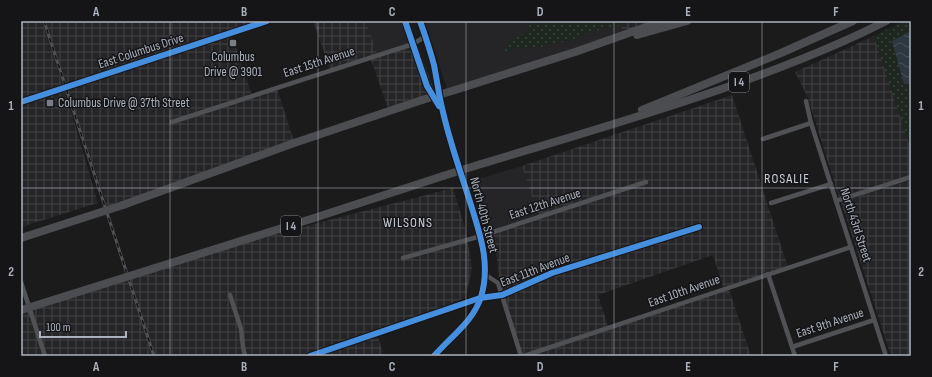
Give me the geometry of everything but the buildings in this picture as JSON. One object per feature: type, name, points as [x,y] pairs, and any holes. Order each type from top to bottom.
[{"type":"highway","points":[[21,238],[123,205],[297,142],[422,100],[575,52],[663,21]]},
{"type":"highway","points":[[575,52],[687,21]]},
{"type":"highway","points":[[588,132],[781,53],[853,21]]},
{"type":"highway","name":"I 4","points":[[21,310],[481,164],[665,108],[821,52],[886,21]]},
{"type":"main road","name":"East Columbus Drive","points":[[21,102],[267,21]]},
{"type":"main road","name":"North 40th Street","points":[[405,21],[427,86],[443,112]]},
{"type":"main road","name":"North 40th Street","points":[[420,21],[426,36],[433,63],[443,112],[481,236],[486,275],[480,298],[472,314],[463,326],[434,356]]},
{"type":"street","name":"East 15th Avenue","points":[[172,122],[413,44],[426,36]]},
{"type":"street","name":"North 43rd Street","points":[[806,101],[811,123],[886,356]]},
{"type":"street","points":[[763,139],[811,123]]},
{"type":"street","points":[[836,201],[911,177]]},
{"type":"street","name":"East 12th Avenue","points":[[403,258],[481,236],[646,182]]},
{"type":"street","points":[[771,203],[831,184]]},
{"type":"street","name":"East 11th Avenue","points":[[310,356],[480,298],[502,295],[552,273],[699,227]]},
{"type":"street","name":"East 10th Avenue","points":[[524,356],[851,246]]},
{"type":"street","points":[[768,274],[794,356]]},
{"type":"street","points":[[486,275],[498,283],[521,356]]},
{"type":"street","points":[[21,282],[45,356]]},
{"type":"street","points":[[230,295],[241,329],[245,356]]},
{"type":"street","name":"East 9th Avenue","points":[[792,347],[874,320]]},
{"type":"shaded area","points":[[21,21],[42,21],[66,94],[98,203],[21,227]]},
{"type":"shaded area","points":[[45,21],[247,21],[249,25],[67,85]]},
{"type":"shaded area","points":[[313,21],[366,21],[377,54],[330,69]]},
{"type":"shaded area","points":[[363,21],[407,21],[415,42],[375,54]]},
{"type":"shaded area","points":[[425,21],[619,21],[624,36],[448,92]]},
{"type":"shaded area","points":[[533,21],[634,21],[590,32],[571,40],[539,47],[522,47],[504,52],[511,40],[525,33]]},
{"type":"shaded area","points":[[619,21],[666,21],[624,36]]},
{"type":"shaded area","points":[[903,21],[911,21],[911,150],[874,36]]},
{"type":"shaded area","points":[[231,33],[252,95],[277,88],[295,145],[107,206],[67,87]]},
{"type":"shaded area","points":[[874,36],[911,150],[911,175],[839,198],[808,98],[795,72]]},
{"type":"shaded area","points":[[416,42],[437,97],[390,114],[370,57]]},
{"type":"shaded area","points":[[732,95],[788,267],[723,287],[713,255],[598,295],[608,326],[521,355],[501,297],[496,252],[491,230],[538,215],[522,166]]},
{"type":"shaded area","points":[[522,166],[538,215],[491,230],[475,180]]},
{"type":"shaded area","points":[[911,180],[911,356],[891,356],[841,202]]},
{"type":"shaded area","points":[[453,188],[465,228],[471,260],[472,270],[465,298],[415,318],[376,331],[384,356],[154,356],[128,278],[279,233]]},
{"type":"shaded area","points":[[127,278],[153,356],[46,356],[31,308]]},
{"type":"shaded area","points":[[729,289],[751,356],[528,356]]},
{"type":"shaded area","points":[[29,308],[44,356],[21,356],[21,310]]},
{"type":"water","points":[[911,31],[911,84],[904,84],[892,41]]},
{"type":"railway","points":[[44,21],[154,356]]},
{"type":"cycle path","points":[[21,102],[267,21]]},
{"type":"cycle path","points":[[405,21],[427,86],[439,106]]},
{"type":"cycle path","points":[[420,21],[434,65],[440,100],[449,135],[481,237],[485,261],[484,285],[481,297],[473,314],[434,356]]},
{"type":"cycle path","points":[[310,356],[480,298],[502,295],[552,273],[699,227]]},
{"type":"place","name":"Columbus Drive @ 3901","points":[[233,43]]},
{"type":"place","name":"Columbus Drive @ 37th Street","points":[[50,103]]},
{"type":"district","name":"ROSALIE","points":[[787,178]]},
{"type":"district","name":"WILSONS","points":[[408,222]]}]
